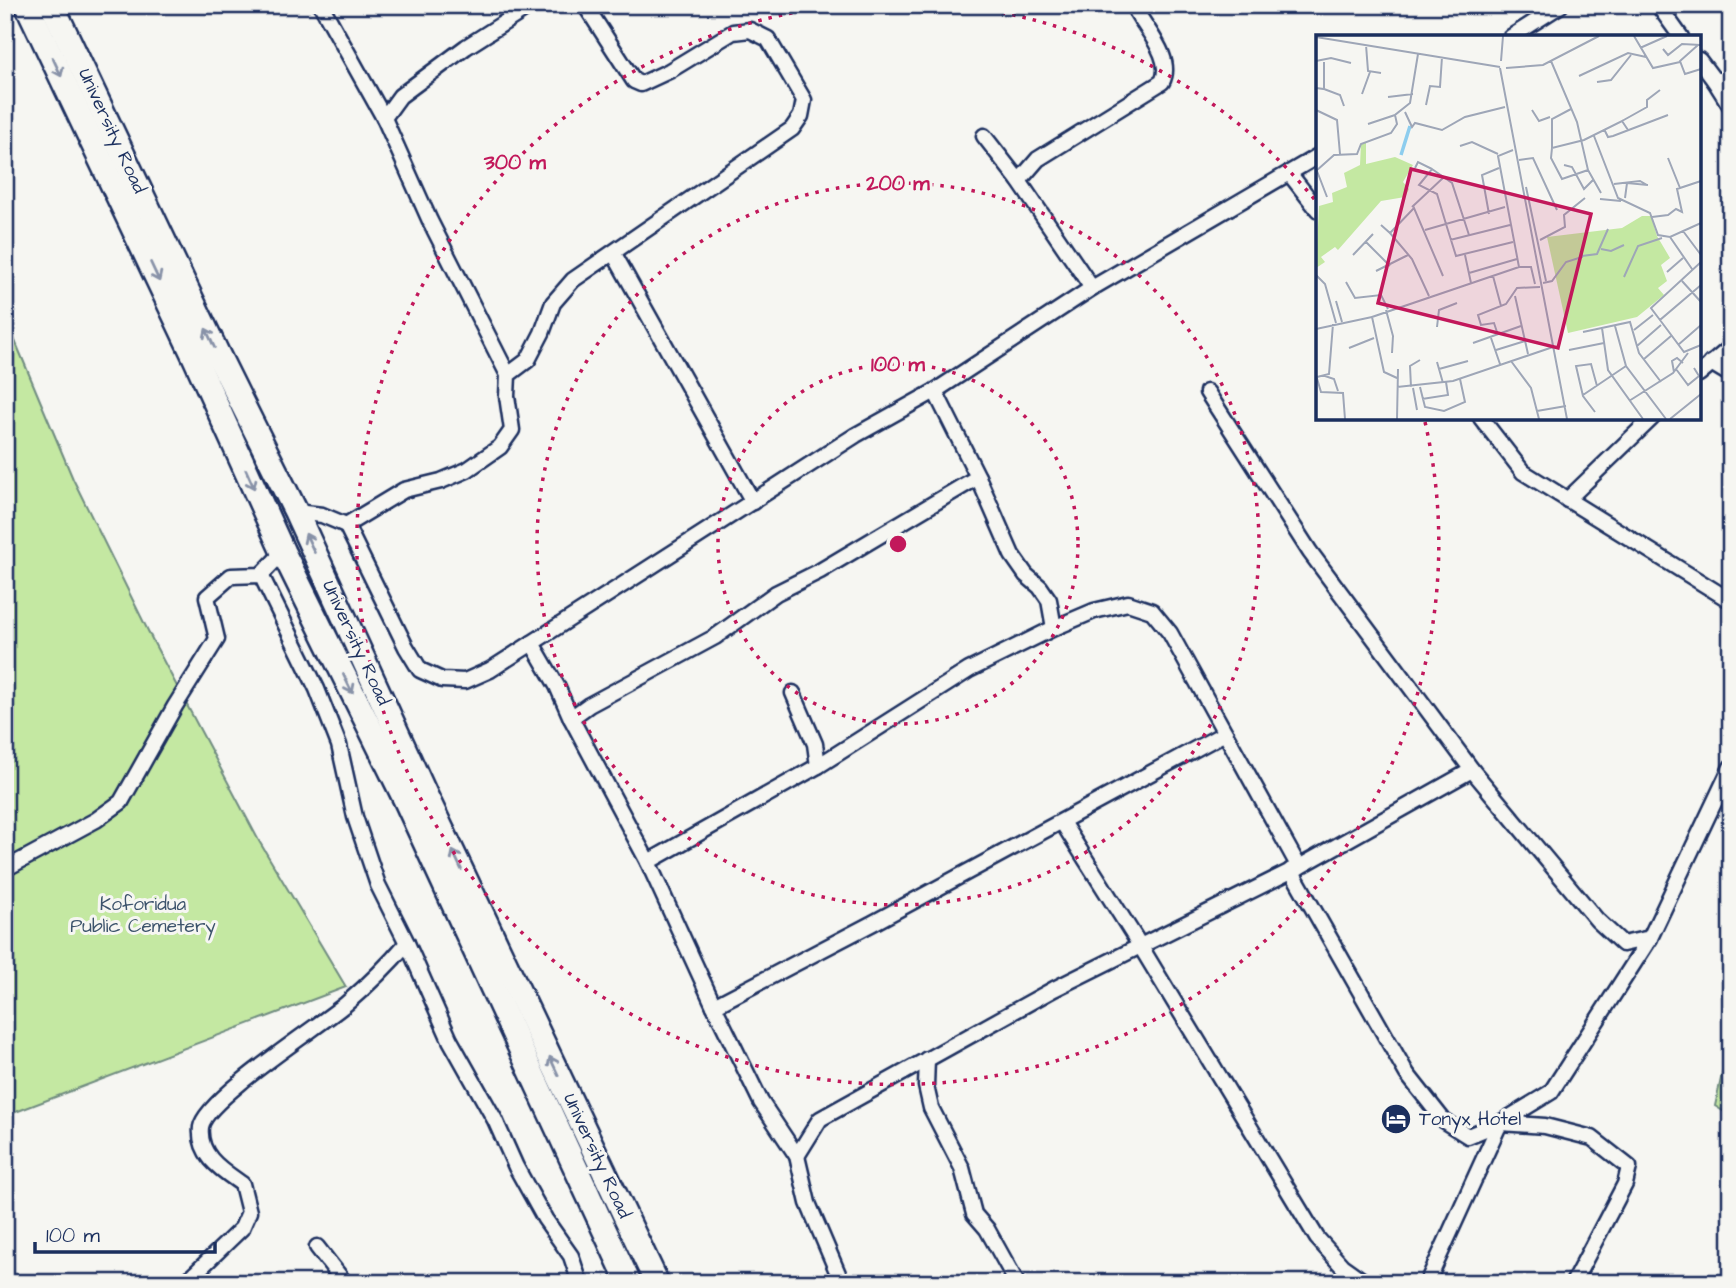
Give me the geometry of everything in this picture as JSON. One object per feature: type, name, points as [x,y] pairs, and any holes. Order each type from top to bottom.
[{"type":"highway","name":"University Road","points":[[27,5],[195,358],[283,552],[405,799],[629,1283]]},
{"type":"highway","name":"University Road","points":[[52,5],[217,353],[296,512],[425,794],[657,1283]]},
{"type":"street","points":[[321,5],[384,118],[430,221],[508,375],[507,396],[512,430],[500,447],[467,470],[441,481],[404,490],[346,525]]},
{"type":"street","points":[[384,118],[400,96],[466,47],[532,5]]},
{"type":"street","points":[[508,375],[528,360],[553,303],[573,280],[792,129],[801,116],[804,100],[768,39],[750,30],[733,32],[642,84],[634,81],[585,5]]},
{"type":"street","points":[[1019,181],[1038,159],[1162,82],[1166,74],[1164,62],[1133,5]]},
{"type":"street","points":[[1514,35],[1561,5]]},
{"type":"street","points":[[1658,5],[1680,35]]},
{"type":"street","points":[[1701,63],[1731,107]]},
{"type":"street","points":[[1714,80],[1731,80]]},
{"type":"street","points":[[984,136],[1019,181],[1093,288]]},
{"type":"street","points":[[296,512],[322,515],[346,525],[420,670],[442,680],[465,681],[490,670],[856,435],[935,391],[1093,288],[1316,157]]},
{"type":"street","points":[[1289,173],[1316,207]]},
{"type":"street","points":[[614,254],[753,502]]},
{"type":"street","points":[[1701,372],[1731,347]]},
{"type":"street","points":[[1711,363],[1731,375]]},
{"type":"street","points":[[935,391],[978,477],[1012,555],[1049,600],[1054,628]]},
{"type":"street","points":[[1207,392],[1310,552],[1472,770],[1597,920],[1623,944],[1650,938]]},
{"type":"street","points":[[1483,420],[1523,472],[1731,601]]},
{"type":"street","points":[[1567,500],[1650,420]]},
{"type":"street","points":[[571,718],[589,705],[715,637],[776,593],[865,546],[978,477]]},
{"type":"street","points":[[5,870],[96,820],[121,802],[175,706],[217,639],[207,597],[230,576],[261,575],[283,552]]},
{"type":"street","points":[[261,575],[317,689],[338,745],[355,817],[378,885],[450,1040],[495,1120],[516,1167],[545,1219],[571,1256],[580,1283]]},
{"type":"street","points":[[648,862],[818,766],[969,670],[1094,611],[1128,603],[1152,611],[1170,633],[1408,1074],[1444,1121],[1468,1136],[1500,1123],[1551,1092],[1650,938],[1731,767]]},
{"type":"street","points":[[532,643],[648,862],[761,1102],[797,1156],[807,1203],[842,1283]]},
{"type":"street","points":[[793,693],[815,744],[818,766]]},
{"type":"street","points":[[714,1006],[1225,733]]},
{"type":"street","points":[[797,1156],[820,1119],[1054,989],[1295,869],[1472,770]]},
{"type":"street","points":[[1062,822],[1317,1238],[1342,1266],[1366,1283]]},
{"type":"street","points":[[185,1283],[242,1228],[249,1212],[242,1184],[211,1162],[206,1153],[201,1126],[205,1117],[215,1105],[347,1003],[407,943]]},
{"type":"street","points":[[928,1059],[926,1086],[931,1108],[962,1168],[974,1214],[987,1229],[1017,1283]]},
{"type":"street","points":[[1427,1283],[1500,1123]]},
{"type":"street","points":[[1500,1123],[1545,1126],[1592,1138],[1629,1167],[1625,1184],[1573,1283]]},
{"type":"street","points":[[317,1247],[345,1283]]},
{"type":"green space","name":"Koforidua Public Cemetery","points":[[5,317],[73,479],[154,643],[259,841],[346,987],[5,1116]]},
{"type":"green space","points":[[1731,1033],[1731,1116],[1715,1106]]},
{"type":"place","name":"Tonyx Hotel","points":[[1396,1119]]}]
